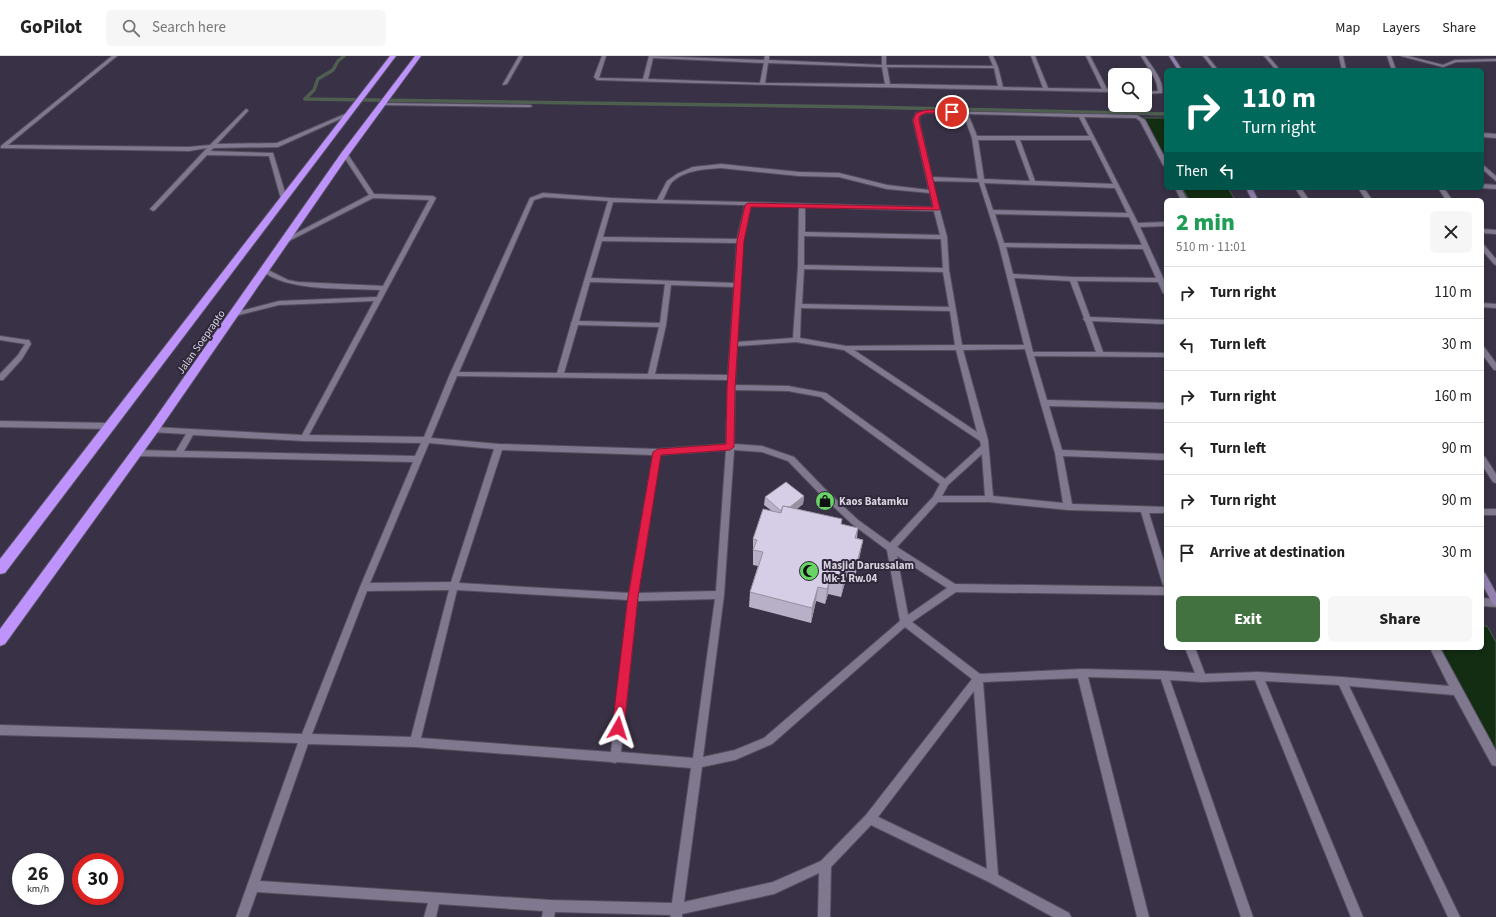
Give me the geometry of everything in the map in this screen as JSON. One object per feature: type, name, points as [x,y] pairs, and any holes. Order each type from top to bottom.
[{"type":"highway","name":"Jalan Soeprapto","points":[[0,569],[393,56]]},
{"type":"highway","name":"Jalan Soeprapto","points":[[0,640],[153,430],[345,154],[418,56]]},
{"type":"highway","points":[[0,556],[25,537]]},
{"type":"street","points":[[1,146],[115,56]]},
{"type":"street","points":[[505,84],[521,56]]},
{"type":"street","points":[[604,56],[596,78],[762,84],[888,85],[1105,91],[1088,56]]},
{"type":"street","points":[[646,80],[651,56],[767,58],[884,66],[996,67]]},
{"type":"street","points":[[884,56],[884,66],[888,85]]},
{"type":"street","points":[[991,56],[996,67],[1001,88]]},
{"type":"street","points":[[1033,56],[1046,89]]},
{"type":"street","points":[[1143,56],[1159,82],[1160,92],[1152,93]]},
{"type":"street","points":[[1171,56],[1179,68]]},
{"type":"street","points":[[1205,56],[1214,68]]},
{"type":"street","points":[[1266,56],[1276,68]]},
{"type":"street","points":[[1341,56],[1344,68]]},
{"type":"street","points":[[1389,56],[1393,68]]},
{"type":"street","points":[[1402,56],[1444,68],[1463,58],[1496,60]]},
{"type":"street","points":[[1449,56],[1455,62]]},
{"type":"street","points":[[762,84],[767,58]]},
{"type":"street","points":[[1159,82],[1164,83]]},
{"type":"street","points":[[385,100],[530,106]]},
{"type":"street","points":[[153,209],[246,110]]},
{"type":"street","points":[[989,499],[984,443],[959,348],[946,270],[944,237],[936,209],[916,120],[918,114],[926,112],[965,112],[1137,117],[1142,120],[1164,161]]},
{"type":"street","points":[[965,112],[975,138],[981,181],[1011,276],[1029,350],[1059,453],[1068,507]]},
{"type":"street","points":[[1,146],[189,149],[213,146],[278,145],[347,115]]},
{"type":"street","points":[[1081,115],[1136,225],[1164,289]]},
{"type":"street","points":[[1484,135],[1496,136]]},
{"type":"street","points":[[1017,137],[1033,183]]},
{"type":"street","points":[[975,138],[1093,138]]},
{"type":"street","points":[[271,154],[278,145]]},
{"type":"street","points":[[189,149],[207,153],[271,154]]},
{"type":"street","points":[[271,154],[284,199]]},
{"type":"street","points":[[345,154],[372,196]]},
{"type":"street","points":[[659,202],[670,182],[679,174],[720,166],[799,174],[840,175],[887,186],[933,192]]},
{"type":"street","points":[[1484,168],[1495,177]]},
{"type":"street","points":[[930,179],[1116,186]]},
{"type":"street","points":[[1484,186],[1496,187]]},
{"type":"street","points":[[242,917],[255,886],[305,739],[364,587],[454,374],[532,199],[543,195],[659,202],[936,209]]},
{"type":"street","points":[[285,241],[372,196],[433,198],[304,438]]},
{"type":"street","points":[[560,375],[574,323],[589,280],[611,200]]},
{"type":"street","points":[[676,913],[720,596],[730,447],[731,388],[740,241],[748,205]]},
{"type":"street","points":[[796,340],[801,267],[802,206]]},
{"type":"street","points":[[992,212],[1131,215]]},
{"type":"street","points":[[1136,225],[1164,224]]},
{"type":"street","points":[[1484,232],[1496,232]]},
{"type":"street","points":[[801,234],[944,237]]},
{"type":"street","points":[[600,239],[740,241]]},
{"type":"street","points":[[1002,245],[1145,247]]},
{"type":"street","points":[[1484,248],[1496,263]]},
{"type":"street","points":[[801,267],[946,270]]},
{"type":"street","points":[[264,270],[286,281],[298,284],[385,288]]},
{"type":"street","points":[[1011,276],[1073,279],[1160,280]]},
{"type":"street","points":[[1073,279],[1086,319],[1100,354]]},
{"type":"street","points":[[589,280],[738,285]]},
{"type":"street","points":[[652,376],[663,325],[668,283]]},
{"type":"street","points":[[235,314],[279,302],[379,299]]},
{"type":"street","points":[[1484,305],[1496,306]]},
{"type":"street","points":[[798,306],[953,309]]},
{"type":"street","points":[[1086,319],[1164,322]]},
{"type":"street","points":[[574,323],[663,325]]},
{"type":"street","points":[[0,338],[27,342],[28,344],[20,357],[0,378]]},
{"type":"street","points":[[734,344],[796,340],[846,348],[959,348],[1100,354],[1164,355]]},
{"type":"street","points":[[846,348],[984,443]]},
{"type":"street","points":[[1484,352],[1496,368]]},
{"type":"street","points":[[454,374],[732,378]]},
{"type":"street","points":[[731,388],[781,386],[804,389],[823,395],[945,483]]},
{"type":"street","points":[[1045,403],[1164,406]]},
{"type":"street","points":[[0,424],[109,426]]},
{"type":"street","points":[[153,430],[304,438],[426,440],[499,447],[658,452],[730,447],[762,449],[791,459],[820,490],[855,522],[890,548],[954,588],[1164,591]]},
{"type":"street","points":[[178,454],[191,432]]},
{"type":"street","points":[[890,548],[936,499],[945,483],[984,443]]},
{"type":"street","points":[[415,742],[454,586],[499,447]]},
{"type":"street","points":[[614,758],[633,597],[658,452]]},
{"type":"street","points":[[136,453],[418,459]]},
{"type":"street","points":[[1059,453],[1164,457]]},
{"type":"street","points":[[1484,462],[1496,480]]},
{"type":"street","points":[[936,499],[989,499],[1068,507],[1164,510]]},
{"type":"street","points":[[1144,509],[1164,575]]},
{"type":"street","points":[[1484,512],[1496,512]]},
{"type":"street","points":[[890,548],[905,622],[978,678],[1082,673],[1164,675],[1202,678],[1258,676],[1342,681],[1457,691]]},
{"type":"street","points":[[1484,580],[1496,602],[1484,602]]},
{"type":"street","points":[[364,587],[454,586],[633,597],[720,596]]},
{"type":"street","points":[[0,730],[415,742],[614,758],[698,763],[735,755],[768,741],[905,622],[954,588]]},
{"type":"street","points":[[1191,650],[1202,678]]},
{"type":"street","points":[[1436,650],[1496,761]]},
{"type":"street","points":[[1082,673],[1143,917]]},
{"type":"street","points":[[1164,675],[1247,917]]},
{"type":"street","points":[[1258,676],[1357,917]]},
{"type":"street","points":[[255,886],[435,899],[549,912],[676,913],[774,888],[825,865],[870,819],[978,678]]},
{"type":"street","points":[[978,678],[993,878]]},
{"type":"street","points":[[1342,681],[1454,917]]},
{"type":"street","points":[[870,819],[993,878],[1066,917]]},
{"type":"street","points":[[824,917],[825,865]]},
{"type":"street","points":[[430,917],[435,899]]},
{"type":"shaded area","points":[[1143,118],[1164,118],[1164,155]]},
{"type":"shaded area","points":[[1183,190],[1229,190],[1234,198],[1188,198]]},
{"type":"shaded area","points":[[1484,626],[1487,626],[1496,642],[1496,754],[1438,650],[1484,650]]},
{"type":"building","points":[[786,482],[804,496],[790,507],[783,506],[781,511],[765,497]]},
{"type":"building","name":"Masjid Darussalam Mk-1 Rw.04","points":[[783,506],[842,519],[841,524],[858,528],[855,538],[863,540],[857,562],[849,560],[843,582],[830,579],[827,589],[818,587],[812,608],[750,592],[763,552],[753,550],[757,540],[753,539],[763,509],[781,513]]},
{"type":"waterway","points":[[344,56],[338,61],[333,70],[318,79],[314,90],[305,99],[860,107],[1164,114]]},
{"type":"place","name":"Kaos Batamku","points":[[825,501]]},
{"type":"place","name":"Masjid Darussalam Mk-1 Rw.04","points":[[809,571]]},
{"type":"route","points":[[618,728],[633,597],[658,452],[730,447],[731,388],[740,241],[748,205],[936,209],[916,120],[918,114],[926,112],[952,112]]}]
